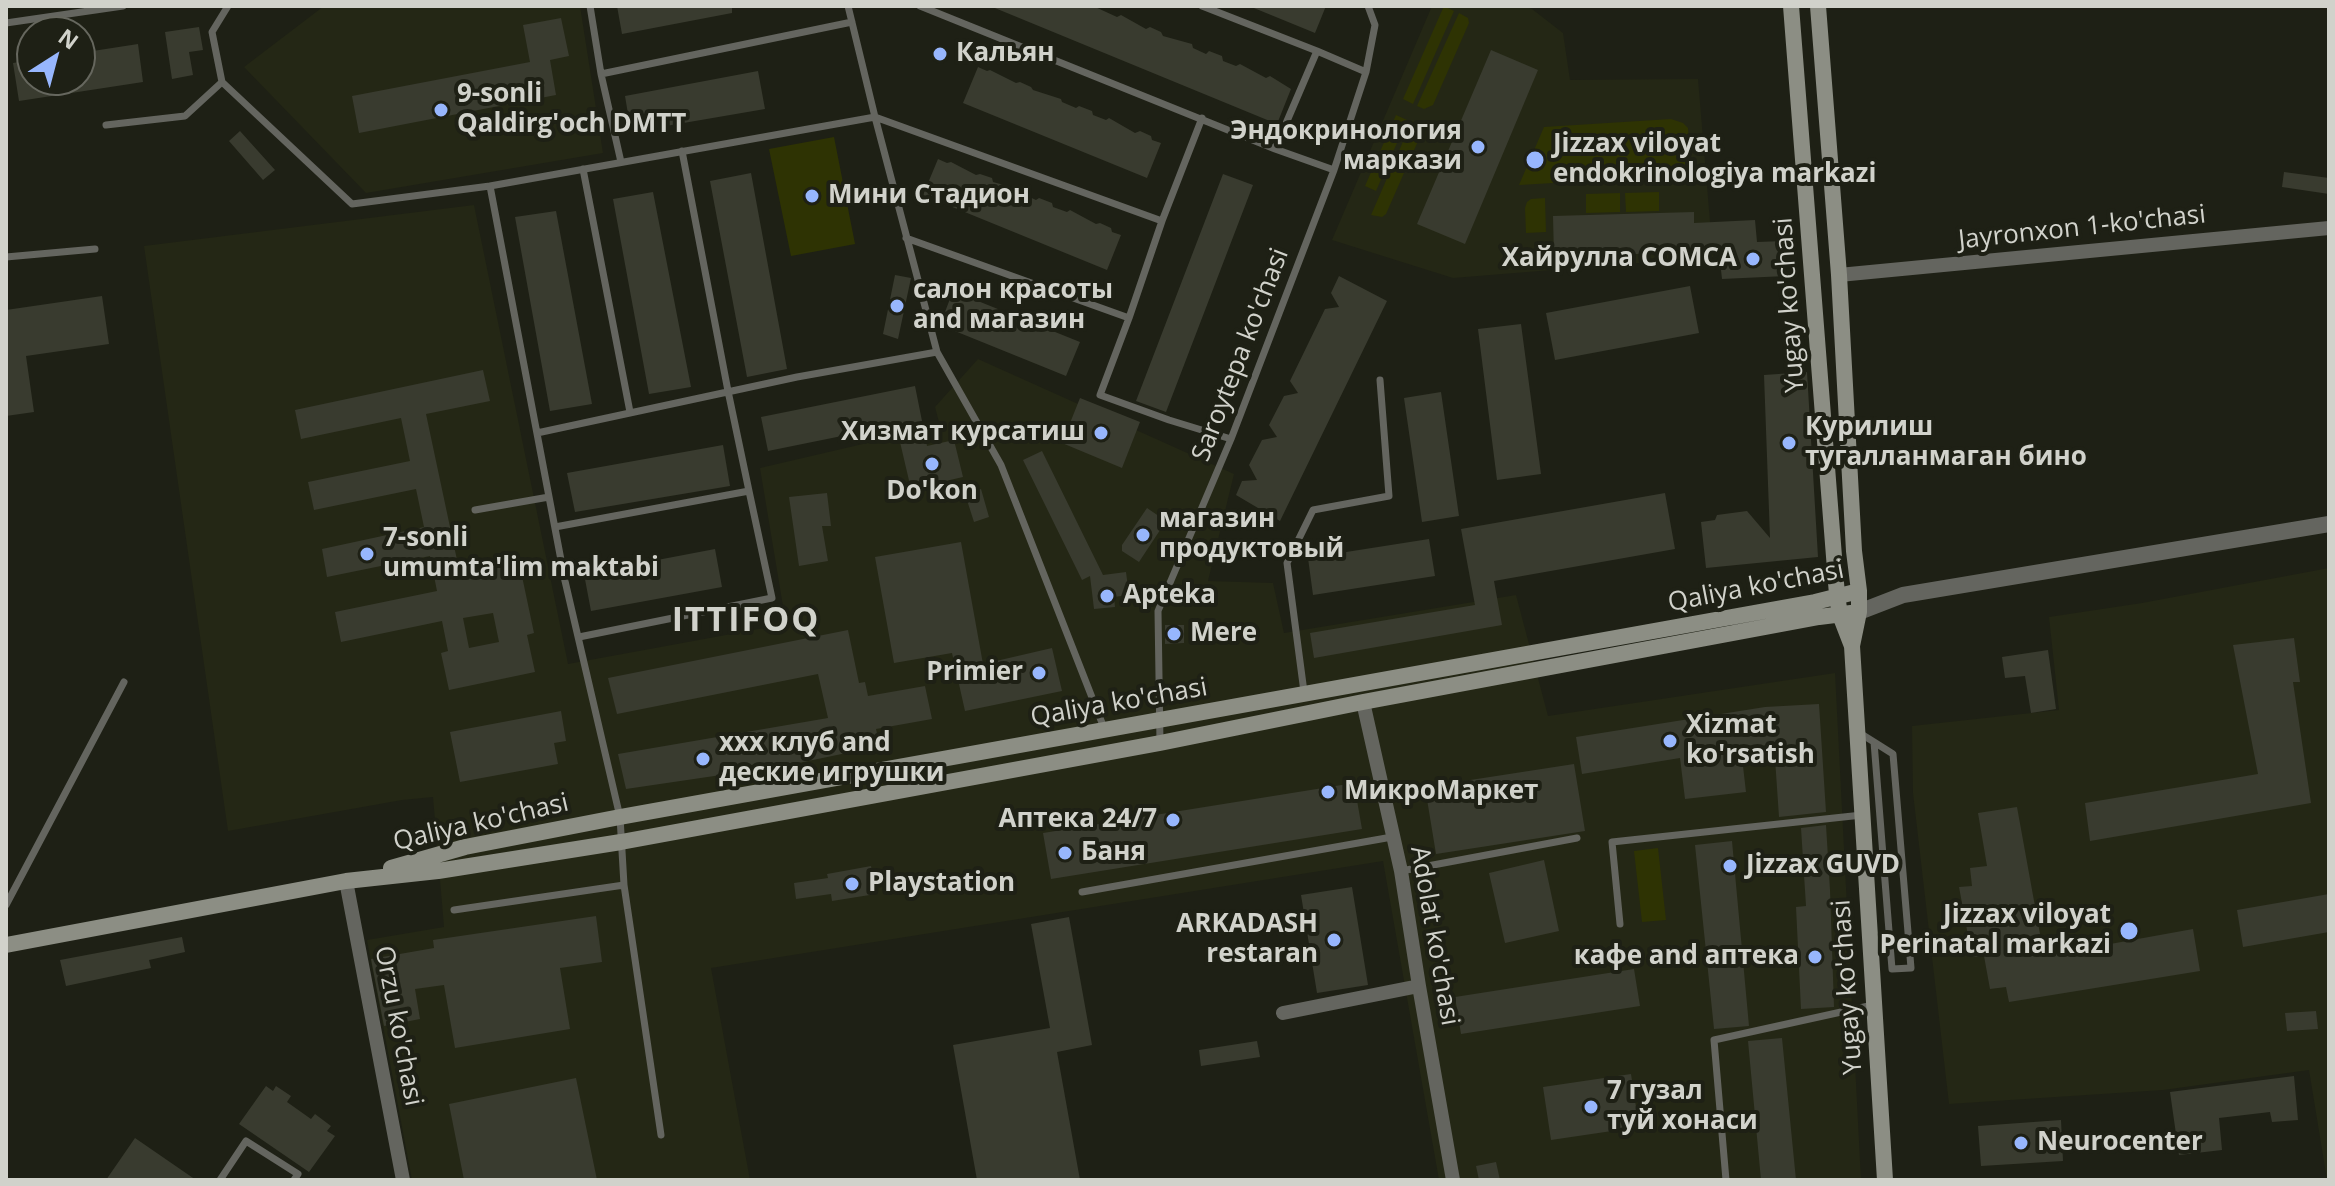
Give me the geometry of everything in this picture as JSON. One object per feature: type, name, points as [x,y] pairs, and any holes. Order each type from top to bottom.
[{"type":"main road","name":"Yugay ko'chasi","points":[[1791,6],[1837,595],[1840,615],[1852,646]]},
{"type":"main road","name":"Yugay ko'chasi","points":[[1818,6],[1859,591],[1859,612],[1852,646],[1885,1180]]},
{"type":"main road","name":"Qaliya ko'chasi","points":[[346,881],[465,847],[620,817],[1815,602],[1859,591]]},
{"type":"main road","name":"Qaliya ko'chasi","points":[[6,945],[346,881],[438,871],[621,842],[1859,612]]},
{"type":"street","name":"Jayronxon 1-ko'chasi","points":[[1839,275],[2329,228]]},
{"type":"street","name":"Qaliya ko'chasi","points":[[1859,612],[1903,595],[2329,524]]},
{"type":"street","name":"Qaliya ko'chasi","points":[[1859,591],[1903,595]]},
{"type":"street","name":"Adolat ko'chasi","points":[[1363,702],[1401,871],[1453,1180]]},
{"type":"street","name":"Orzu ko'chasi","points":[[346,881],[403,1180]]},
{"type":"street","points":[[1283,1013],[1419,986]]},
{"type":"lane","points":[[6,23],[123,6]]},
{"type":"lane","points":[[228,6],[212,32],[222,82],[352,204],[490,186],[875,117],[1162,221]]},
{"type":"lane","points":[[590,6],[601,74],[621,162]]},
{"type":"lane","points":[[848,6],[937,352],[1001,465],[1105,730]]},
{"type":"lane","points":[[920,6],[1334,170]]},
{"type":"lane","points":[[1202,6],[1366,72]]},
{"type":"lane","name":"Saroytepa ko'chasi","points":[[1160,743],[1158,611],[1231,439],[1334,170],[1366,72],[1375,25],[1368,6]]},
{"type":"lane","points":[[601,74],[852,22]]},
{"type":"lane","points":[[1275,149],[1317,51]]},
{"type":"lane","points":[[106,125],[185,116],[222,82]]},
{"type":"lane","points":[[1202,118],[1100,395],[1231,439]]},
{"type":"lane","points":[[579,637],[772,598],[682,151]]},
{"type":"lane","points":[[583,169],[630,412]]},
{"type":"lane","points":[[490,186],[555,527],[620,817],[624,885],[661,1135]]},
{"type":"lane","points":[[906,238],[1129,318]]},
{"type":"lane","points":[[6,257],[95,249]]},
{"type":"lane","points":[[537,433],[728,391],[937,352]]},
{"type":"lane","points":[[1304,694],[1287,563],[1313,510],[1389,496],[1380,380]]},
{"type":"lane","points":[[555,527],[749,491]]},
{"type":"lane","points":[[475,510],[549,497]]},
{"type":"lane","points":[[6,905],[124,682]]},
{"type":"lane","points":[[1856,731],[1874,742],[1893,754],[1911,968],[1892,969],[1874,742]]},
{"type":"lane","points":[[1620,924],[1612,842],[1862,815]]},
{"type":"lane","points":[[1082,892],[1392,837]]},
{"type":"lane","points":[[1401,871],[1577,838]]},
{"type":"lane","points":[[454,910],[624,885]]},
{"type":"lane","points":[[1726,1180],[1714,1040],[1873,1005]]},
{"type":"lane","points":[[220,1180],[246,1141],[298,1174],[294,1180]]},
{"type":"shaded area","name":"9-sonli Qaldirg'och DMTT","points":[[324,6],[580,6],[603,153],[366,193],[244,67]]},
{"type":"shaded area","name":"Jizzax viloyat endokrinologiya markazi","points":[[1432,6],[1524,6],[1532,9],[1563,33],[1570,80],[1698,79],[1713,257],[1453,278],[1332,240]]},
{"type":"shaded area","points":[[474,205],[568,664],[786,624],[760,468],[940,426],[935,407],[978,359],[1234,474],[1208,581],[1273,583],[1284,633],[1516,595],[1548,716],[1835,673],[1861,1180],[1439,1180],[1383,861],[711,968],[750,1180],[412,1180],[367,940],[444,927],[433,797],[228,831],[144,246]]},
{"type":"shaded area","name":"Jizzax viloyat Perinatal markazi","points":[[2329,568],[2329,1180],[2309,1070],[2163,1090],[1949,1104],[1913,793],[1912,726],[2059,710],[2049,617]]},
{"type":"green space","points":[[1444,6],[1454,11],[1413,104],[1403,99]]},
{"type":"green space","points":[[1459,13],[1468,18],[1469,23],[1433,105],[1424,109],[1417,106]]},
{"type":"green space","points":[[1396,115],[1407,120],[1376,191],[1365,186]]},
{"type":"green space","points":[[1671,119],[1688,128],[1691,175],[1519,185],[1544,127]]},
{"type":"green space","points":[[1412,121],[1421,127],[1422,132],[1386,214],[1382,217],[1371,215]]},
{"type":"green space","name":"Мини Стадион","points":[[834,137],[855,244],[791,256],[769,149]]},
{"type":"green space","points":[[1659,192],[1659,211],[1626,212],[1625,193]]},
{"type":"green space","points":[[1620,193],[1620,212],[1586,213],[1586,194]]},
{"type":"green space","points":[[1545,198],[1546,232],[1526,233],[1527,202]]},
{"type":"green space","points":[[1658,848],[1666,920],[1642,922],[1634,851]]},
{"type":"building","points":[[617,6],[732,6],[732,13],[622,34]]},
{"type":"building","points":[[990,6],[1093,6],[1117,17],[1121,15],[1146,29],[1150,27],[1163,36],[1192,44],[1193,48],[1206,54],[1209,51],[1222,56],[1223,61],[1236,66],[1240,64],[1266,78],[1270,76],[1291,89],[1277,124]]},
{"type":"building","points":[[1249,6],[1326,6],[1315,33]]},
{"type":"building","points":[[561,18],[569,56],[550,60],[556,95],[359,133],[352,96],[530,62],[523,25]]},
{"type":"building","points":[[199,27],[203,50],[189,52],[193,75],[172,79],[165,32]]},
{"type":"building","points":[[138,44],[143,82],[96,89],[96,51]]},
{"type":"building","name":"Эндокринология маркази","points":[[1491,50],[1538,70],[1465,244],[1417,224]]},
{"type":"building","points":[[978,67],[1061,99],[1076,108],[1079,106],[1092,111],[1093,115],[1106,120],[1109,118],[1135,133],[1140,131],[1151,136],[1152,140],[1161,143],[1147,178],[963,103]]},
{"type":"building","points":[[758,71],[765,109],[631,132],[625,96]]},
{"type":"building","points":[[18,96],[52,96],[19,101]]},
{"type":"building","points":[[240,131],[275,170],[263,180],[229,141]]},
{"type":"building","points":[[938,159],[1111,228],[1112,232],[1121,235],[1107,270],[923,195]]},
{"type":"building","points":[[2284,172],[2329,178],[2329,194],[2282,187]]},
{"type":"building","points":[[751,173],[787,369],[747,377],[710,181]]},
{"type":"building","points":[[1223,174],[1253,185],[1166,412],[1136,401]]},
{"type":"building","points":[[653,192],[691,387],[649,394],[613,199]]},
{"type":"building","points":[[556,211],[592,404],[550,411],[515,217]]},
{"type":"building","points":[[1694,212],[1694,223],[1755,220],[1757,242],[1784,241],[1786,276],[1722,279],[1719,252],[1554,256],[1553,216]]},
{"type":"building","name":"салон красоты and магазин","points":[[895,275],[911,278],[898,339],[883,334]]},
{"type":"building","points":[[1339,276],[1387,301],[1280,521],[1236,495],[1242,481],[1257,480],[1249,465],[1262,440],[1277,437],[1269,425],[1284,396],[1298,393],[1290,381],[1325,309],[1339,307],[1331,293]]},
{"type":"building","points":[[1690,286],[1699,333],[1555,360],[1546,313]]},
{"type":"building","points":[[953,291],[1080,342],[1066,376],[940,325]]},
{"type":"building","points":[[102,296],[109,344],[26,356],[34,412],[6,416],[6,310]]},
{"type":"building","points":[[1521,324],[1541,474],[1497,480],[1478,329]]},
{"type":"building","points":[[483,370],[490,401],[426,414],[460,574],[519,562],[534,633],[527,635],[535,672],[449,690],[441,653],[448,651],[442,621],[341,642],[335,612],[437,591],[430,556],[327,577],[322,549],[424,527],[416,489],[314,510],[308,482],[410,461],[401,418],[301,439],[295,410]],"holes":[[[493,613],[499,642],[469,648],[463,618]]]},
{"type":"building","name":"Курилиш тугалланмаган бино","points":[[1807,372],[1818,557],[1706,568],[1701,522],[1715,520],[1717,515],[1747,511],[1770,538],[1764,375]]},
{"type":"building","points":[[915,386],[927,446],[954,440],[963,477],[911,489],[896,425],[768,451],[761,417]]},
{"type":"building","points":[[1441,392],[1459,516],[1422,522],[1404,398]]},
{"type":"building","name":"Хизмат курсатиш","points":[[1080,398],[1140,422],[1122,468],[1062,443]]},
{"type":"building","points":[[723,445],[730,486],[575,512],[567,473]]},
{"type":"building","points":[[1042,451],[1103,575],[1126,572],[1129,595],[1114,597],[1115,607],[1094,609],[1090,576],[1082,580],[1023,460]]},
{"type":"building","points":[[981,489],[989,517],[974,522],[965,494]]},
{"type":"building","points":[[827,493],[831,526],[822,526],[828,561],[799,566],[789,497]]},
{"type":"building","points":[[1665,493],[1675,549],[1494,581],[1502,625],[1314,658],[1310,633],[1475,605],[1461,529]]},
{"type":"building","name":"магазин продуктовый","points":[[1147,508],[1166,521],[1139,562],[1122,551],[1122,545]]},
{"type":"building","points":[[1429,539],[1435,576],[1313,595],[1308,558]]},
{"type":"building","points":[[961,542],[983,664],[1052,648],[1062,691],[965,711],[952,653],[894,663],[875,557]]},
{"type":"building","points":[[715,549],[722,587],[591,611],[584,574]]},
{"type":"building","name":"Mere","points":[[1165,625],[1184,625],[1184,643],[1165,644]]},
{"type":"building","points":[[848,630],[859,683],[865,682],[868,696],[925,686],[932,719],[876,729],[880,746],[789,765],[626,789],[618,754],[828,718],[818,674],[617,714],[608,678]]},
{"type":"building","points":[[2294,638],[2300,682],[2293,682],[2311,803],[2090,841],[2085,803],[2258,774],[2233,645]]},
{"type":"building","points":[[2048,650],[2056,709],[2031,713],[2025,676],[2005,678],[2002,657]]},
{"type":"building","points":[[1819,704],[1826,812],[1779,817],[1774,744],[1741,749],[1746,792],[1685,799],[1680,758],[1582,774],[1576,737],[1765,707]]},
{"type":"building","points":[[561,711],[566,741],[554,743],[558,764],[460,782],[450,732]]},
{"type":"building","points":[[1574,764],[1585,831],[1436,854],[1425,787]]},
{"type":"building","points":[[1354,783],[1362,829],[1051,879],[1043,833]]},
{"type":"building","points":[[2017,807],[2044,956],[2193,929],[2200,971],[2009,1002],[2006,987],[1990,989],[1984,956],[1972,957],[1959,887],[1972,886],[1970,868],[1987,866],[1978,813]]},
{"type":"building","name":"кафе and аптека","points":[[1826,825],[1834,1007],[1801,1009],[1796,907],[1806,906],[1801,828]]},
{"type":"building","points":[[1732,841],[1749,1026],[1714,1029],[1695,845]]},
{"type":"building","points":[[1544,860],[1559,931],[1505,943],[1489,873]]},
{"type":"building","name":"Playstation","points":[[871,866],[876,894],[832,901],[831,894],[796,899],[794,883],[828,878],[827,874]]},
{"type":"building","name":"ARKADASH restaran","points":[[1352,887],[1368,985],[1317,993],[1301,895]]},
{"type":"building","points":[[2329,894],[2329,932],[2243,947],[2237,910]]},
{"type":"building","points":[[596,916],[602,962],[560,968],[570,1029],[455,1048],[444,985],[415,989],[420,1019],[384,1026],[371,959],[434,948],[433,940]]},
{"type":"building","points":[[1069,917],[1092,1045],[1057,1052],[1080,1180],[977,1180],[953,1045],[1050,1028],[1031,924]]},
{"type":"building","points":[[182,937],[185,952],[149,960],[151,968],[66,986],[60,960]]},
{"type":"building","points":[[1634,969],[1640,1006],[1461,1034],[1455,997]]},
{"type":"building","points":[[2316,1011],[2318,1029],[2287,1031],[2285,1013]]},
{"type":"building","points":[[1782,1038],[1796,1180],[1761,1180],[1748,1041]]},
{"type":"building","points":[[1257,1041],[1260,1057],[1201,1066],[1199,1050]]},
{"type":"building","name":"7 гузал туй хонаси","points":[[1631,1074],[1639,1127],[1551,1140],[1543,1087]]},
{"type":"building","points":[[2294,1076],[2298,1120],[2272,1122],[2270,1112],[2219,1118],[2222,1150],[2179,1155],[2170,1092]]},
{"type":"building","points":[[576,1078],[597,1180],[464,1180],[449,1104]]},
{"type":"building","points":[[266,1086],[273,1091],[276,1086],[291,1096],[287,1102],[311,1119],[315,1114],[331,1126],[327,1131],[335,1136],[309,1172],[239,1124]]},
{"type":"building","name":"Neurocenter","points":[[2061,1120],[2063,1161],[1981,1166],[1978,1126]]},
{"type":"building","points":[[135,1138],[196,1180],[106,1180]]},
{"type":"building","points":[[1496,1162],[1500,1180],[1479,1180],[1476,1166]]},
{"type":"place","name":"Кальян","points":[[940,54]]},
{"type":"place","name":"9-sonli Qaldirg'och DMTT","points":[[441,110]]},
{"type":"place","name":"Эндокринология маркази","points":[[1478,147]]},
{"type":"place","name":"Jizzax viloyat endokrinologiya markazi","points":[[1535,160]]},
{"type":"place","name":"Мини Стадион","points":[[812,196]]},
{"type":"place","name":"Хайрулла СОМСА","points":[[1753,259]]},
{"type":"place","name":"салон красоты and магазин","points":[[897,306]]},
{"type":"place","name":"Хизмат курсатиш","points":[[1101,433]]},
{"type":"place","name":"Курилиш тугалланмаган бино","points":[[1789,443]]},
{"type":"place","name":"Do'kon","points":[[932,464]]},
{"type":"place","name":"магазин продуктовый","points":[[1143,535]]},
{"type":"place","name":"7-sonli umumta'lim maktabi","points":[[367,554]]},
{"type":"place","name":"Apteka","points":[[1107,596]]},
{"type":"place","name":"Mere","points":[[1174,634]]},
{"type":"place","name":"Primier","points":[[1039,673]]},
{"type":"place","name":"Xizmat ko'rsatish","points":[[1670,741]]},
{"type":"place","name":"ххх клуб and деские игрушки","points":[[703,759]]},
{"type":"place","name":"МикроМаркет","points":[[1328,792]]},
{"type":"place","name":"Аптека 24/7","points":[[1173,820]]},
{"type":"place","name":"Баня","points":[[1065,853]]},
{"type":"place","name":"Jizzax GUVD","points":[[1730,866]]},
{"type":"place","name":"Playstation","points":[[852,884]]},
{"type":"place","name":"Jizzax viloyat Perinatal markazi","points":[[2129,931]]},
{"type":"place","name":"ARKADASH restaran","points":[[1334,940]]},
{"type":"place","name":"кафе and аптека","points":[[1815,957]]},
{"type":"place","name":"7 гузал туй хонаси","points":[[1591,1107]]},
{"type":"place","name":"Neurocenter","points":[[2021,1143]]},
{"type":"district","name":"ITTIFOQ","points":[[746,621]]}]
